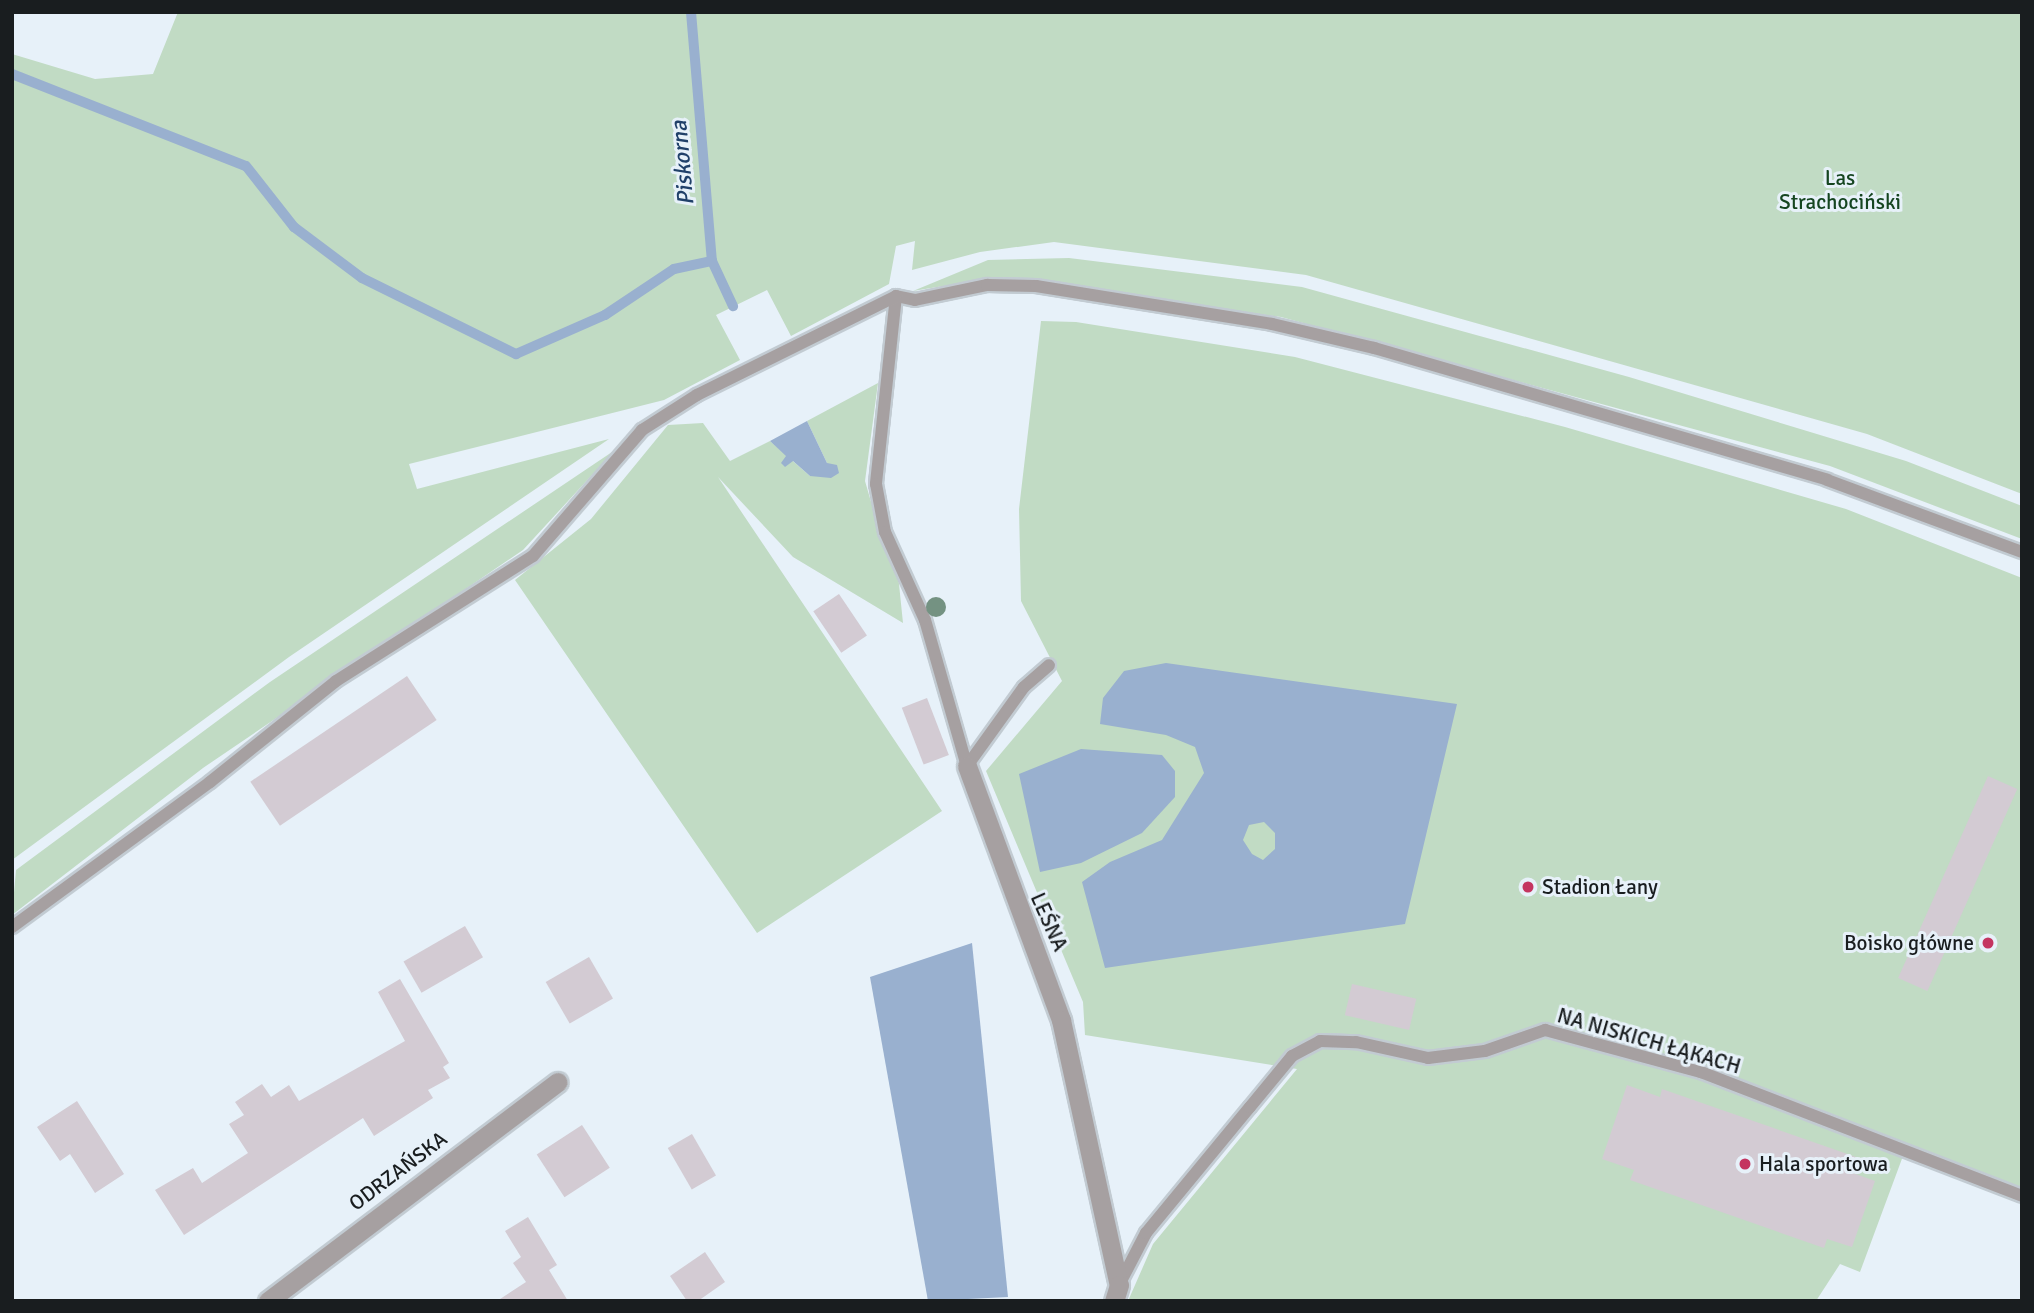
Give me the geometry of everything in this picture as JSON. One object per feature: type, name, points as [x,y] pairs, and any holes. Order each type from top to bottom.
[{"type":"street","name":"LEŚNA","points":[[967,766],[1061,1020],[1117,1293]]},
{"type":"street","name":"ODRZAŃSKA","points":[[268,1301],[558,1082]]},
{"type":"lane","points":[[12,927],[210,782],[336,681],[533,556],[642,430],[697,395],[896,296],[915,300],[987,285],[1036,286],[1272,324],[1374,348],[1827,480],[2022,552]]},
{"type":"lane","name":"LEŚNA","points":[[896,296],[876,484],[885,532],[905,569],[967,766]]},
{"type":"lane","points":[[967,766],[1024,687],[1049,665]]},
{"type":"lane","name":"NA NISKICH ŁĄKACH","points":[[1117,1293],[1146,1233],[1292,1056],[1320,1041],[1356,1042],[1428,1058],[1485,1051],[1545,1030],[1701,1072],[2022,1196]]},
{"type":"green space","name":"Las Strachociński","points":[[178,12],[2022,12],[2022,494],[1867,434],[1306,275],[1054,242],[980,252],[912,270],[915,241],[896,246],[889,284],[791,336],[767,290],[716,315],[740,360],[664,400],[409,464],[417,489],[609,439],[289,657],[12,860],[12,54],[95,79],[153,74]]},
{"type":"green space","points":[[1069,258],[1302,287],[1629,377],[1906,461],[2022,506],[2022,539],[1830,466],[1281,317],[998,277],[913,291],[988,260]]},
{"type":"green space","name":"Stadion Łany","points":[[1041,321],[1076,322],[1295,357],[1565,427],[1846,509],[2022,578],[2022,1204],[1903,1156],[1860,1272],[1840,1264],[1816,1301],[1128,1301],[1153,1244],[1297,1069],[1085,1035],[1083,1002],[986,771],[1062,681],[1021,601],[1019,509]]},
{"type":"green space","points":[[878,383],[865,481],[878,526],[896,555],[903,623],[793,557],[718,477],[942,811],[757,933],[515,580],[591,519],[668,425],[703,423],[730,461],[770,441],[810,476],[827,463],[807,421]]},
{"type":"green space","points":[[615,450],[523,550],[203,768],[12,915],[16,870],[270,682]]},
{"type":"water","points":[[807,421],[827,463],[837,465],[839,473],[831,478],[810,476],[793,461],[785,467],[781,463],[786,456],[770,441]]},
{"type":"water","points":[[1166,663],[1457,704],[1405,924],[1105,968],[1082,882],[1110,862],[1162,840],[1204,773],[1195,747],[1166,735],[1100,724],[1103,698],[1124,671]],"holes":[[[1264,822],[1275,833],[1275,849],[1263,860],[1252,854],[1243,840],[1249,825]]]},
{"type":"water","points":[[1081,749],[1162,755],[1175,771],[1175,797],[1142,833],[1081,863],[1040,872],[1019,774]]},
{"type":"water","points":[[972,943],[1008,1297],[928,1301],[870,977]]},
{"type":"building","points":[[839,594],[867,635],[841,653],[813,611]]},
{"type":"building","points":[[407,676],[437,720],[280,826],[250,782]]},
{"type":"building","points":[[927,698],[949,755],[924,765],[902,708]]},
{"type":"building","points":[[1988,776],[2017,789],[1927,991],[1898,978]]},
{"type":"building","points":[[465,926],[483,957],[422,993],[404,962]]},
{"type":"building","points":[[589,957],[613,999],[570,1024],[546,982]]},
{"type":"building","points":[[400,979],[449,1063],[443,1067],[450,1078],[428,1090],[433,1098],[374,1136],[363,1118],[184,1235],[155,1190],[193,1168],[202,1183],[248,1153],[229,1124],[244,1115],[235,1102],[262,1084],[271,1097],[289,1085],[299,1101],[405,1041],[378,992]]},
{"type":"building","points":[[1352,984],[1416,999],[1409,1030],[1345,1015]]},
{"type":"building","name":"Hala sportowa","points":[[1627,1085],[1660,1097],[1662,1089],[1856,1157],[1850,1172],[1875,1181],[1852,1247],[1827,1239],[1824,1248],[1630,1180],[1634,1170],[1602,1159]]},
{"type":"building","points":[[77,1101],[124,1174],[95,1193],[70,1154],[60,1161],[37,1127]]},
{"type":"building","points":[[582,1125],[610,1168],[564,1197],[537,1154]]},
{"type":"building","points":[[692,1134],[716,1176],[692,1190],[668,1148]]},
{"type":"building","points":[[528,1217],[557,1265],[549,1270],[568,1301],[497,1301],[526,1282],[513,1263],[521,1257],[505,1231]]},
{"type":"building","points":[[705,1252],[725,1282],[698,1301],[687,1301],[670,1276]]},
{"type":"waterway","name":"Piskorna","points":[[691,12],[712,261],[733,306]]},
{"type":"waterway","points":[[12,74],[246,166],[294,227],[362,278],[516,354],[605,315],[674,269],[712,261]]},
{"type":"place","name":"Stadion Łany","points":[[1528,887]]},
{"type":"place","name":"Boisko główne","points":[[1988,943]]},
{"type":"place","name":"Hala sportowa","points":[[1745,1164]]}]
